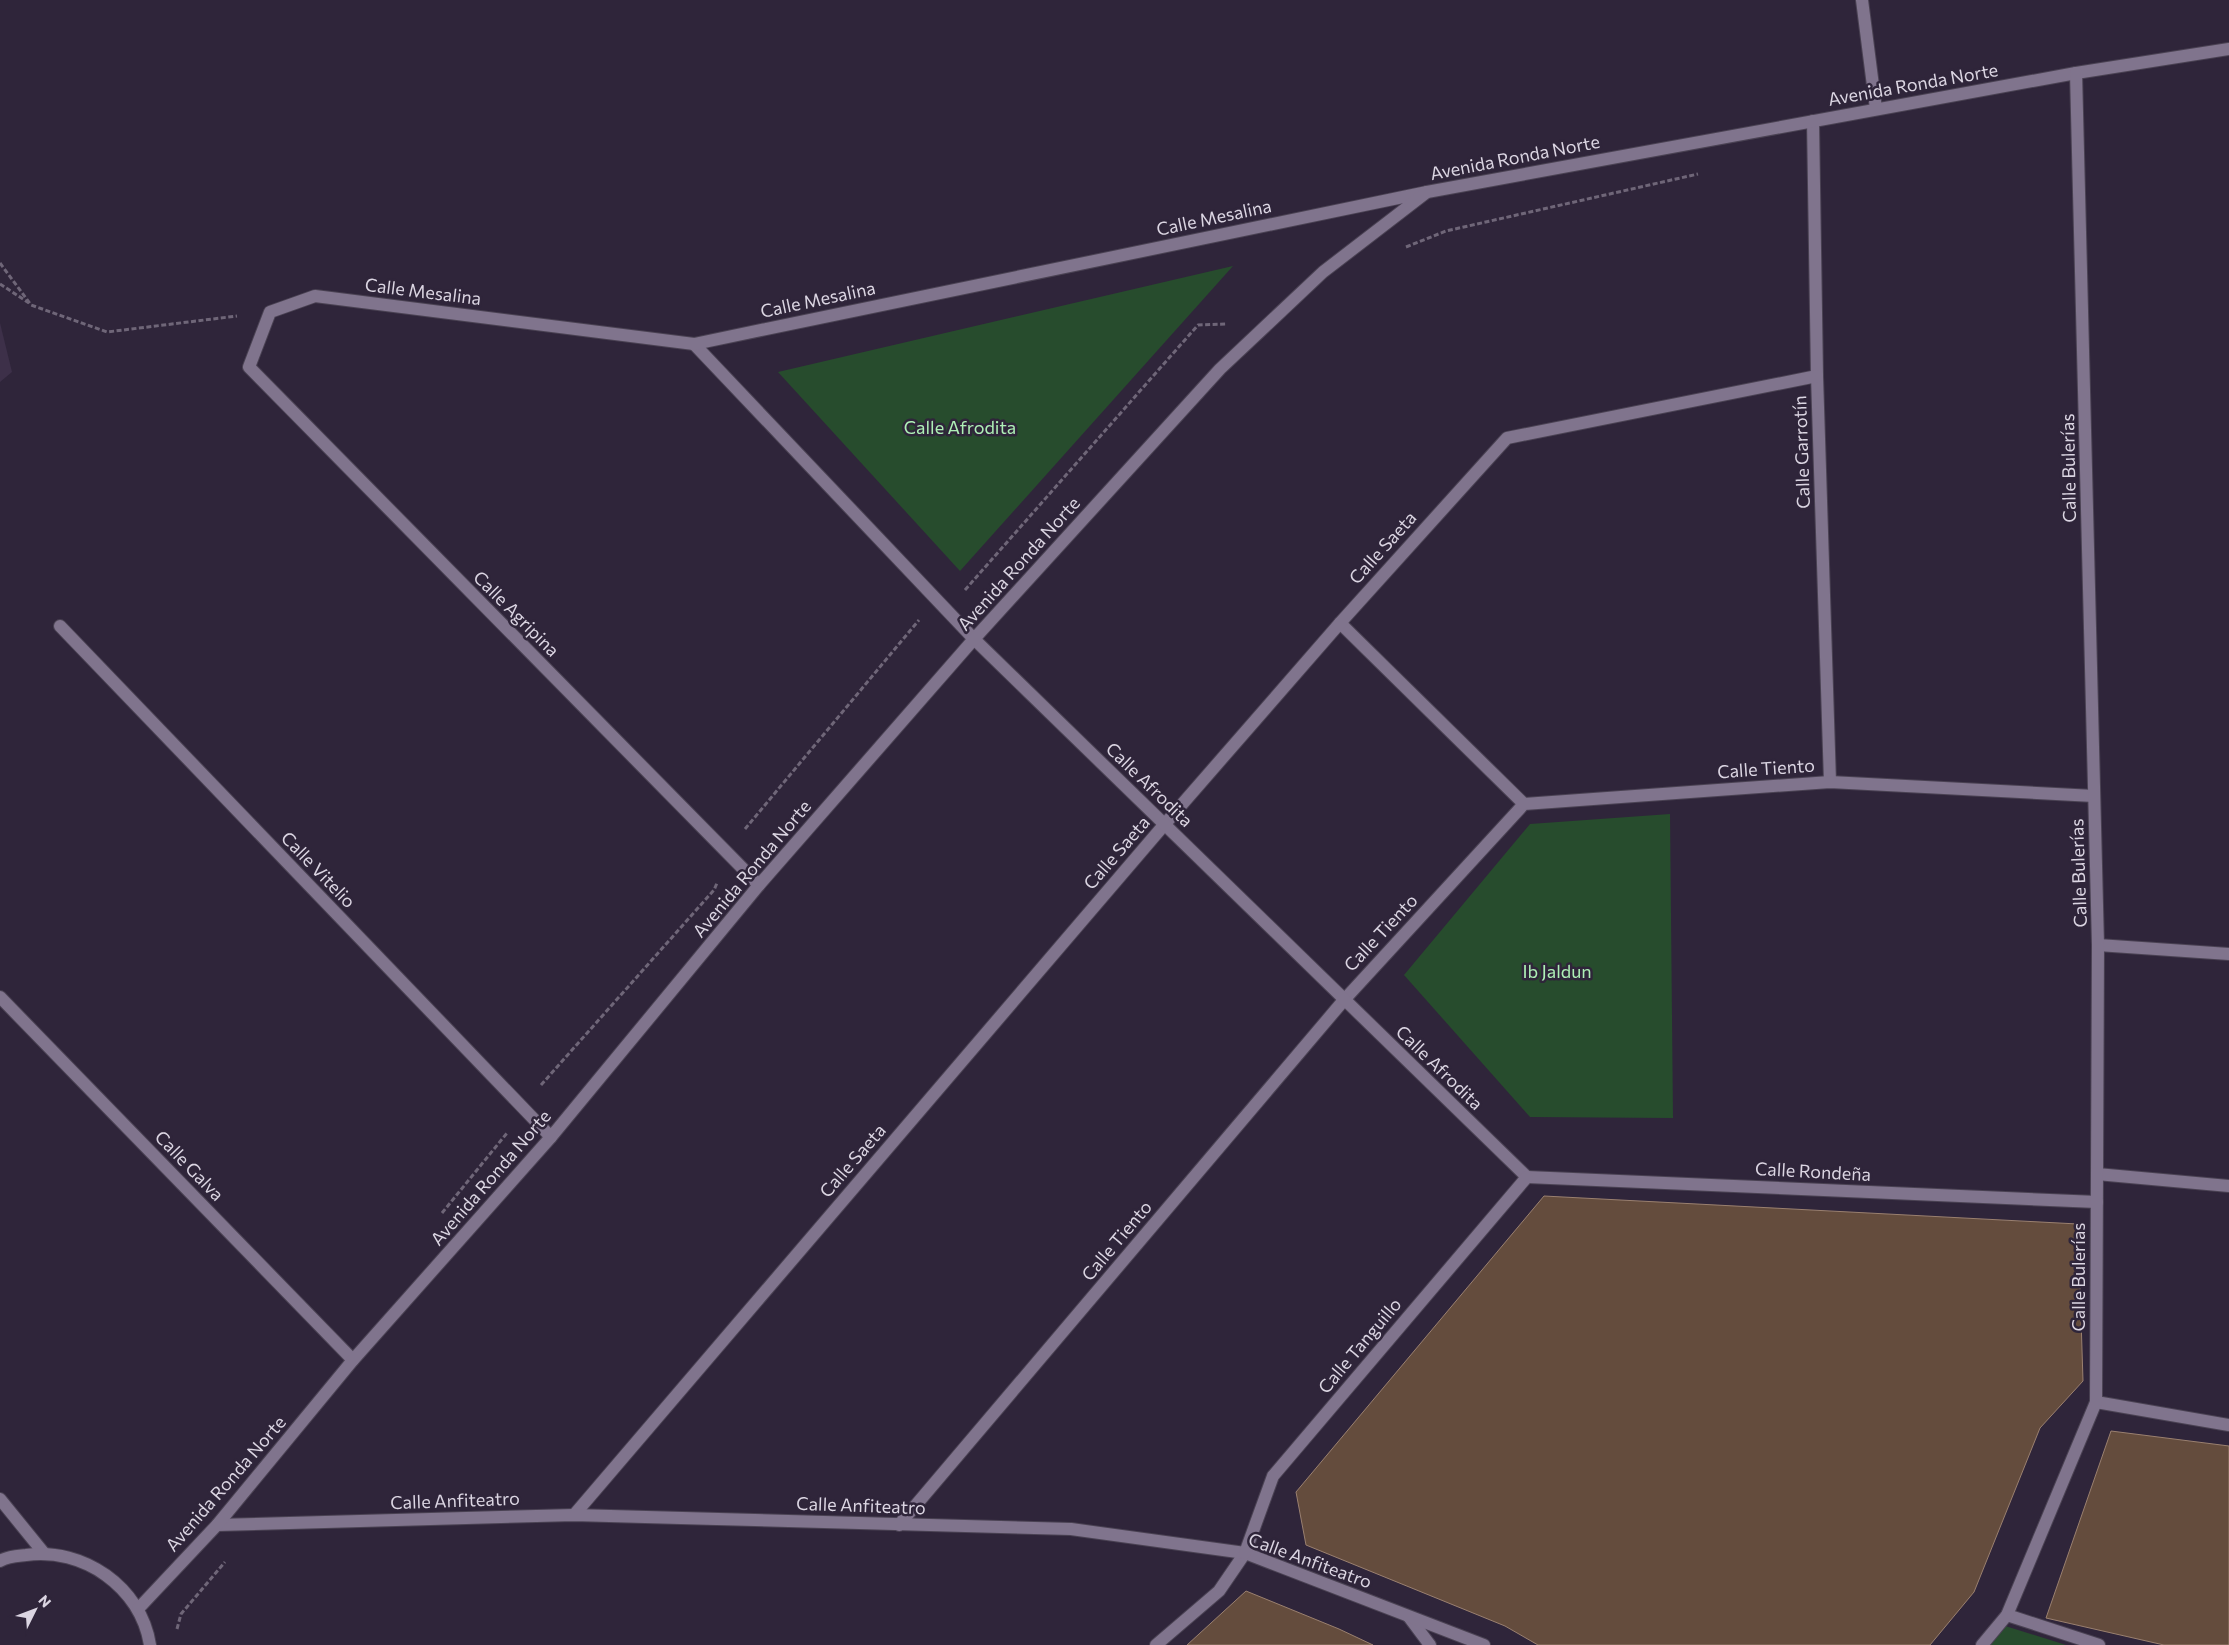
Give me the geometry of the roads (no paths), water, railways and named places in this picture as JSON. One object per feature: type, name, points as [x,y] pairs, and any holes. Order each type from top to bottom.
[{"type":"street","points":[[1862,0],[1876,109]]},
{"type":"street","name":"Avenida Ronda Norte","points":[[138,1609],[217,1525],[353,1360],[551,1137],[759,885],[974,639],[1220,369],[1323,272],[1427,192],[2076,73],[2229,49]]},
{"type":"street","name":"Calle Bulerías","points":[[1982,1645],[2007,1615],[2096,1402],[2098,944],[2076,73]]},
{"type":"street","name":"Calle Garrotín","points":[[1813,121],[1817,376],[1830,782]]},
{"type":"street","name":"Calle Mesalina","points":[[249,367],[270,312],[315,296],[694,344],[1427,192]]},
{"type":"street","name":"Calle Afrodita","points":[[694,344],[974,639],[1527,1177]]},
{"type":"street","name":"Calle Agripina","points":[[249,367],[759,885]]},
{"type":"street","name":"Calle Saeta","points":[[574,1515],[1164,825],[1340,623],[1507,438],[1817,376]]},
{"type":"street","points":[[1340,623],[1524,804]]},
{"type":"street","name":"Calle Vitelio","points":[[60,626],[551,1137]]},
{"type":"street","name":"Calle Tiento","points":[[900,1525],[1344,1000],[1524,804],[1830,782],[2094,796]]},
{"type":"street","points":[[2098,944],[2229,954]]},
{"type":"street","name":"Calle Galva","points":[[0,997],[353,1360]]},
{"type":"street","points":[[2097,1174],[2229,1186]]},
{"type":"street","name":"Calle Rondeña","points":[[1527,1177],[2097,1202]]},
{"type":"street","name":"Calle Tanguillo","points":[[1156,1645],[1219,1591],[1245,1553],[1272,1476],[1527,1177]]},
{"type":"street","points":[[2096,1402],[2229,1425]]},
{"type":"street","points":[[0,1499],[43,1552]]},
{"type":"street","name":"Calle Anfiteatro","points":[[217,1525],[574,1515],[1071,1529],[1245,1553],[1484,1645]]},
{"type":"street","points":[[0,1560],[7,1557],[43,1552],[80,1560],[89,1565],[113,1580],[138,1609],[150,1645]]},
{"type":"street","points":[[2007,1615],[2099,1645]]},
{"type":"street","points":[[1409,1616],[1430,1645]]},
{"type":"park label","name":"Ib Jaldun","points":[[1557,972]]}]
